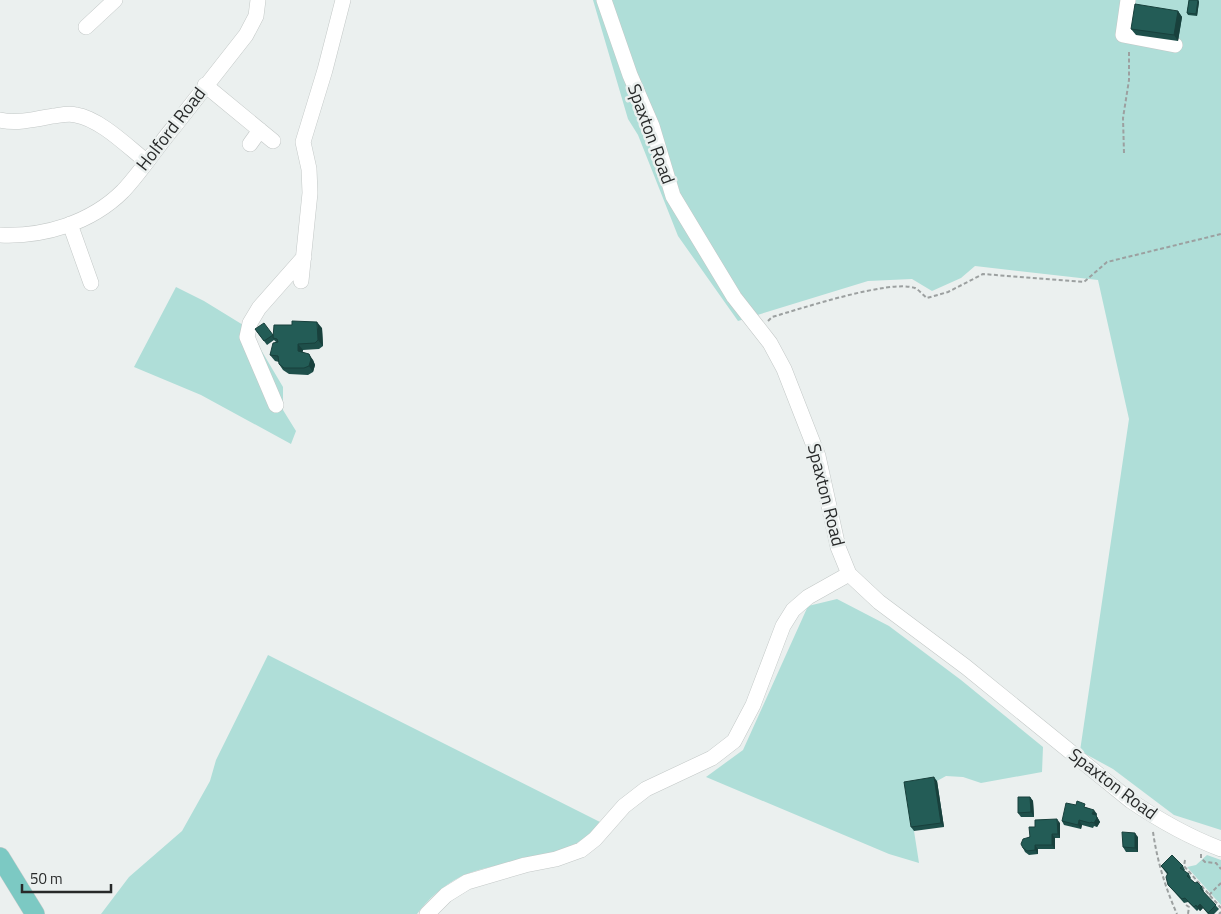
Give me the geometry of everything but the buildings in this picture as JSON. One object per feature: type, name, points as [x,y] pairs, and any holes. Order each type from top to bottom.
[{"type":"main road","points":[[0,857],[35,914]]},
{"type":"street","points":[[86,27],[108,16],[116,0]]},
{"type":"street","name":"Holford Road","points":[[0,235],[16,236],[49,231],[70,224],[93,213],[123,190],[246,34],[256,16],[258,0]]},
{"type":"street","points":[[301,281],[310,193],[309,169],[303,142],[325,70],[343,0]]},
{"type":"street","name":"Spaxton Road","points":[[604,0],[630,74],[652,126],[673,196],[734,297],[770,343],[784,369],[818,456],[838,547],[849,574],[879,602],[966,667],[1130,801],[1155,817],[1205,843],[1221,849]]},
{"type":"street","points":[[1128,0],[1124,35],[1175,45]]},
{"type":"street","points":[[205,85],[273,141]]},
{"type":"street","points":[[0,120],[21,121],[65,114],[86,117],[146,161]]},
{"type":"street","points":[[250,144],[260,130]]},
{"type":"street","points":[[70,224],[90,284]]},
{"type":"street","points":[[276,405],[247,337],[250,323],[259,308],[304,257]]},
{"type":"street","points":[[427,914],[446,895],[467,882],[525,865],[556,860],[581,850],[595,840],[624,806],[646,789],[712,758],[734,740],[754,705],[783,626],[793,610],[808,597],[849,574]]},
{"type":"path","points":[[1124,153],[1123,118],[1129,80],[1129,36]]},
{"type":"path","points":[[758,328],[772,318],[852,294],[896,286],[915,288],[927,298],[948,292],[983,274],[1084,282],[1107,262],[1221,234]]},
{"type":"path","points":[[1155,817],[1153,829],[1156,852],[1168,894],[1177,914]]},
{"type":"path","points":[[1200,852],[1201,858],[1205,862],[1216,863],[1221,869]]},
{"type":"path","points":[[1185,860],[1184,866],[1220,906]]},
{"type":"path","points":[[1209,894],[1221,883]]},
{"type":"path","points":[[1186,905],[1189,907],[1188,914]]},
{"type":"shaded area","points":[[593,0],[1221,0],[1221,830],[1174,815],[1113,769],[1080,751],[1129,419],[1098,280],[975,266],[961,278],[932,291],[912,279],[868,281],[738,321],[678,236],[638,135],[628,119]]},
{"type":"shaded area","points":[[176,287],[204,301],[248,328],[283,387],[283,410],[296,431],[291,444],[201,395],[134,367]]},
{"type":"shaded area","points":[[837,599],[889,626],[961,680],[1043,747],[1042,772],[981,783],[963,777],[946,776],[937,781],[907,786],[919,863],[889,854],[706,777],[743,750],[808,606]]},
{"type":"shaded area","points":[[268,655],[600,822],[587,836],[571,846],[554,853],[478,870],[460,877],[436,893],[417,914],[101,914],[129,877],[182,831],[210,781],[216,760]]},
{"type":"shaded area","points":[[1207,855],[1221,860],[1221,905],[1187,867],[1196,865]]}]
